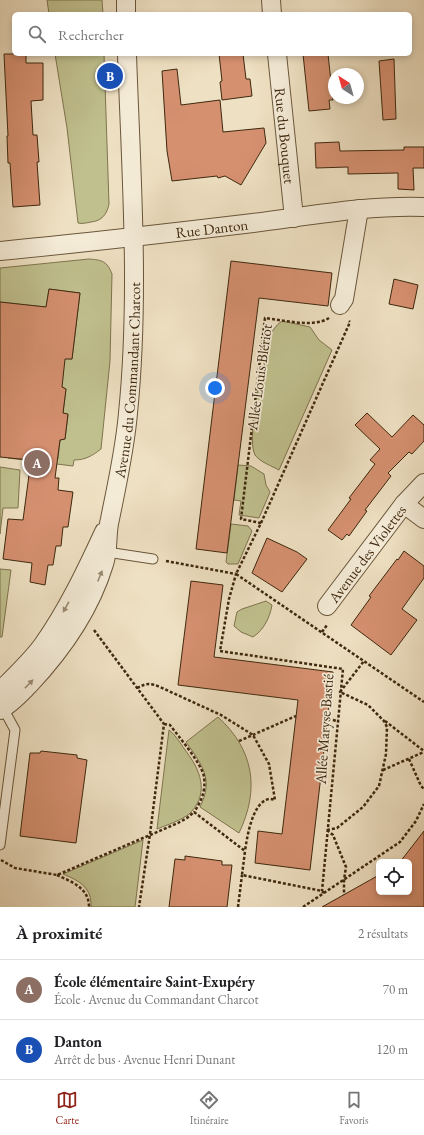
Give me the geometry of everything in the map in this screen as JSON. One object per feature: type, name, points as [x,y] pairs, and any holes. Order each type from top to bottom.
[{"type":"street","points":[[126,0],[126,12]]},
{"type":"street","points":[[271,0],[272,12]]},
{"type":"street","name":"Avenue du Commandant Charcot","points":[[1,703],[21,693],[58,650],[82,613],[100,576],[107,552],[109,523],[121,468],[131,384],[135,266],[127,56]]},
{"type":"street","name":"Rue du Bouquet","points":[[277,56],[294,218]]},
{"type":"street","name":"Rue Danton","points":[[0,251],[133,237],[359,209],[398,206],[424,207]]},
{"type":"street","points":[[340,305],[344,298],[359,209]]},
{"type":"street","name":"Avenue des Violettes","points":[[327,606],[404,504],[424,483]]},
{"type":"street","points":[[404,504],[424,519]]},
{"type":"street","name":"Avenue du Commandant Charcot","points":[[1,703],[54,628],[79,584],[109,523]]},
{"type":"lane","points":[[107,552],[154,559]]},
{"type":"lane","points":[[0,844],[15,730],[1,703]]},
{"type":"path","name":"Allée Louis Blériot","points":[[261,523],[241,520],[265,318],[315,323],[325,321],[334,315],[340,305]]},
{"type":"path","points":[[236,574],[261,523],[350,322],[340,305]]},
{"type":"path","points":[[168,562],[236,574],[424,702]]},
{"type":"path","name":"Allée Maryse Bastié","points":[[236,574],[229,599],[220,651],[343,669],[327,830],[323,892]]},
{"type":"path","points":[[82,613],[164,724],[139,907]]},
{"type":"path","points":[[364,661],[340,692],[368,705],[384,721],[424,751],[383,770]]},
{"type":"path","points":[[138,688],[144,684],[150,683],[160,686],[222,715],[253,734],[269,764],[275,800],[264,800],[259,806],[248,830],[238,907]]},
{"type":"path","points":[[238,741],[296,716]]},
{"type":"path","points":[[328,720],[337,721]]},
{"type":"path","points":[[327,830],[337,828],[364,807],[379,786],[386,754],[387,727],[384,721]]},
{"type":"path","points":[[57,875],[182,820],[194,812],[199,805],[203,796],[204,776],[197,762],[170,725],[164,724]]},
{"type":"path","points":[[409,759],[421,786],[424,789]]},
{"type":"path","points":[[303,907],[323,892],[344,880],[400,842],[416,821],[424,804]]},
{"type":"path","points":[[194,812],[245,851]]},
{"type":"path","points":[[327,830],[333,835],[346,867],[344,894]]},
{"type":"path","points":[[0,859],[15,868],[57,875],[76,884],[88,897],[89,907]]},
{"type":"path","points":[[242,875],[323,892]]},
{"type":"green space","points":[[47,0],[102,0],[103,12],[49,12]]},
{"type":"green space","points":[[55,56],[104,56],[109,204],[107,211],[101,219],[78,223],[67,128]]},
{"type":"green space","points":[[89,259],[104,262],[112,274],[110,361],[101,449],[88,457],[74,460],[73,466],[8,458],[32,456],[58,459],[60,440],[65,439],[68,415],[63,413],[66,389],[62,387],[52,357],[72,359],[80,293],[49,289],[46,307],[0,302],[0,268]]},
{"type":"green space","points":[[282,321],[310,327],[319,340],[332,350],[279,470],[263,462],[255,455],[252,440],[259,383],[262,381],[266,373],[263,361],[266,349],[271,334],[277,325]]},
{"type":"green space","points":[[238,465],[251,466],[264,474],[266,485],[270,492],[259,518],[239,515],[241,501],[234,500]]},
{"type":"green space","points":[[0,467],[20,470],[18,508],[3,508],[0,534]]},
{"type":"green space","points":[[231,524],[248,526],[252,531],[238,564],[228,564],[226,562]]},
{"type":"green space","points":[[0,569],[11,570],[2,637],[0,637]]},
{"type":"green space","points":[[266,601],[272,605],[271,610],[266,623],[257,634],[253,637],[241,632],[234,626],[237,612]]},
{"type":"green space","points":[[218,717],[239,743],[246,757],[250,771],[250,801],[246,817],[239,833],[200,807],[206,788],[206,780],[201,765],[186,742]]},
{"type":"green space","points":[[169,730],[193,761],[200,777],[201,792],[195,808],[188,815],[157,829]]},
{"type":"green space","points":[[143,840],[135,907],[91,907],[91,900],[84,886],[75,879],[63,874]]},
{"type":"building","points":[[4,54],[12,54],[12,56],[26,56],[26,63],[43,63],[43,100],[31,101],[33,135],[37,135],[40,205],[13,207],[10,163],[8,163]]},
{"type":"building","points":[[219,56],[243,56],[246,79],[250,79],[252,96],[222,100],[220,82],[222,81]]},
{"type":"building","points":[[303,56],[328,56],[330,68],[328,68],[328,104],[329,104],[330,109],[309,111]]},
{"type":"building","points":[[394,59],[396,119],[383,120],[379,61]]},
{"type":"building","points":[[177,69],[181,105],[220,100],[223,132],[264,128],[266,143],[241,185],[225,176],[218,178],[217,176],[172,181],[167,151],[162,71]]},
{"type":"building","points":[[339,142],[340,151],[404,150],[404,147],[424,147],[424,168],[413,168],[414,190],[398,189],[398,173],[348,174],[348,167],[316,168],[315,143]]},
{"type":"building","points":[[231,261],[332,273],[328,306],[259,298],[227,553],[196,549]]},
{"type":"building","points":[[394,279],[418,285],[413,309],[389,304]]},
{"type":"building","points":[[49,289],[80,293],[72,359],[65,359],[62,387],[66,389],[63,413],[68,414],[65,439],[60,440],[55,478],[59,478],[58,490],[73,492],[68,527],[63,527],[61,546],[56,546],[53,565],[48,565],[45,585],[30,582],[32,563],[3,559],[8,519],[23,520],[31,460],[0,457],[0,302],[46,307]]},
{"type":"building","points":[[367,413],[392,437],[413,415],[424,425],[424,441],[412,454],[409,452],[388,473],[391,476],[365,510],[367,511],[349,536],[347,534],[342,540],[328,530],[351,499],[349,498],[375,464],[370,460],[380,449],[355,425]]},
{"type":"building","points":[[267,538],[297,552],[307,559],[282,592],[252,573]]},
{"type":"building","points":[[404,551],[424,566],[424,578],[402,609],[417,620],[391,655],[351,625],[371,597],[369,596]]},
{"type":"building","points":[[191,581],[223,585],[214,657],[333,672],[310,870],[255,863],[258,831],[282,834],[298,700],[178,685]]},
{"type":"building","points":[[41,751],[77,755],[77,758],[87,760],[76,843],[20,836],[30,753],[40,753]]},
{"type":"building","points":[[424,831],[424,907],[322,907],[376,877],[376,895],[412,895],[412,859],[402,859]]},
{"type":"building","points":[[185,856],[222,861],[222,865],[232,865],[227,907],[169,907],[175,859],[185,860]]},
{"type":"place","name":"Danton","points":[[110,76]]},
{"type":"place","name":"École élémentaire Saint-Exupéry","points":[[37,463]]}]
